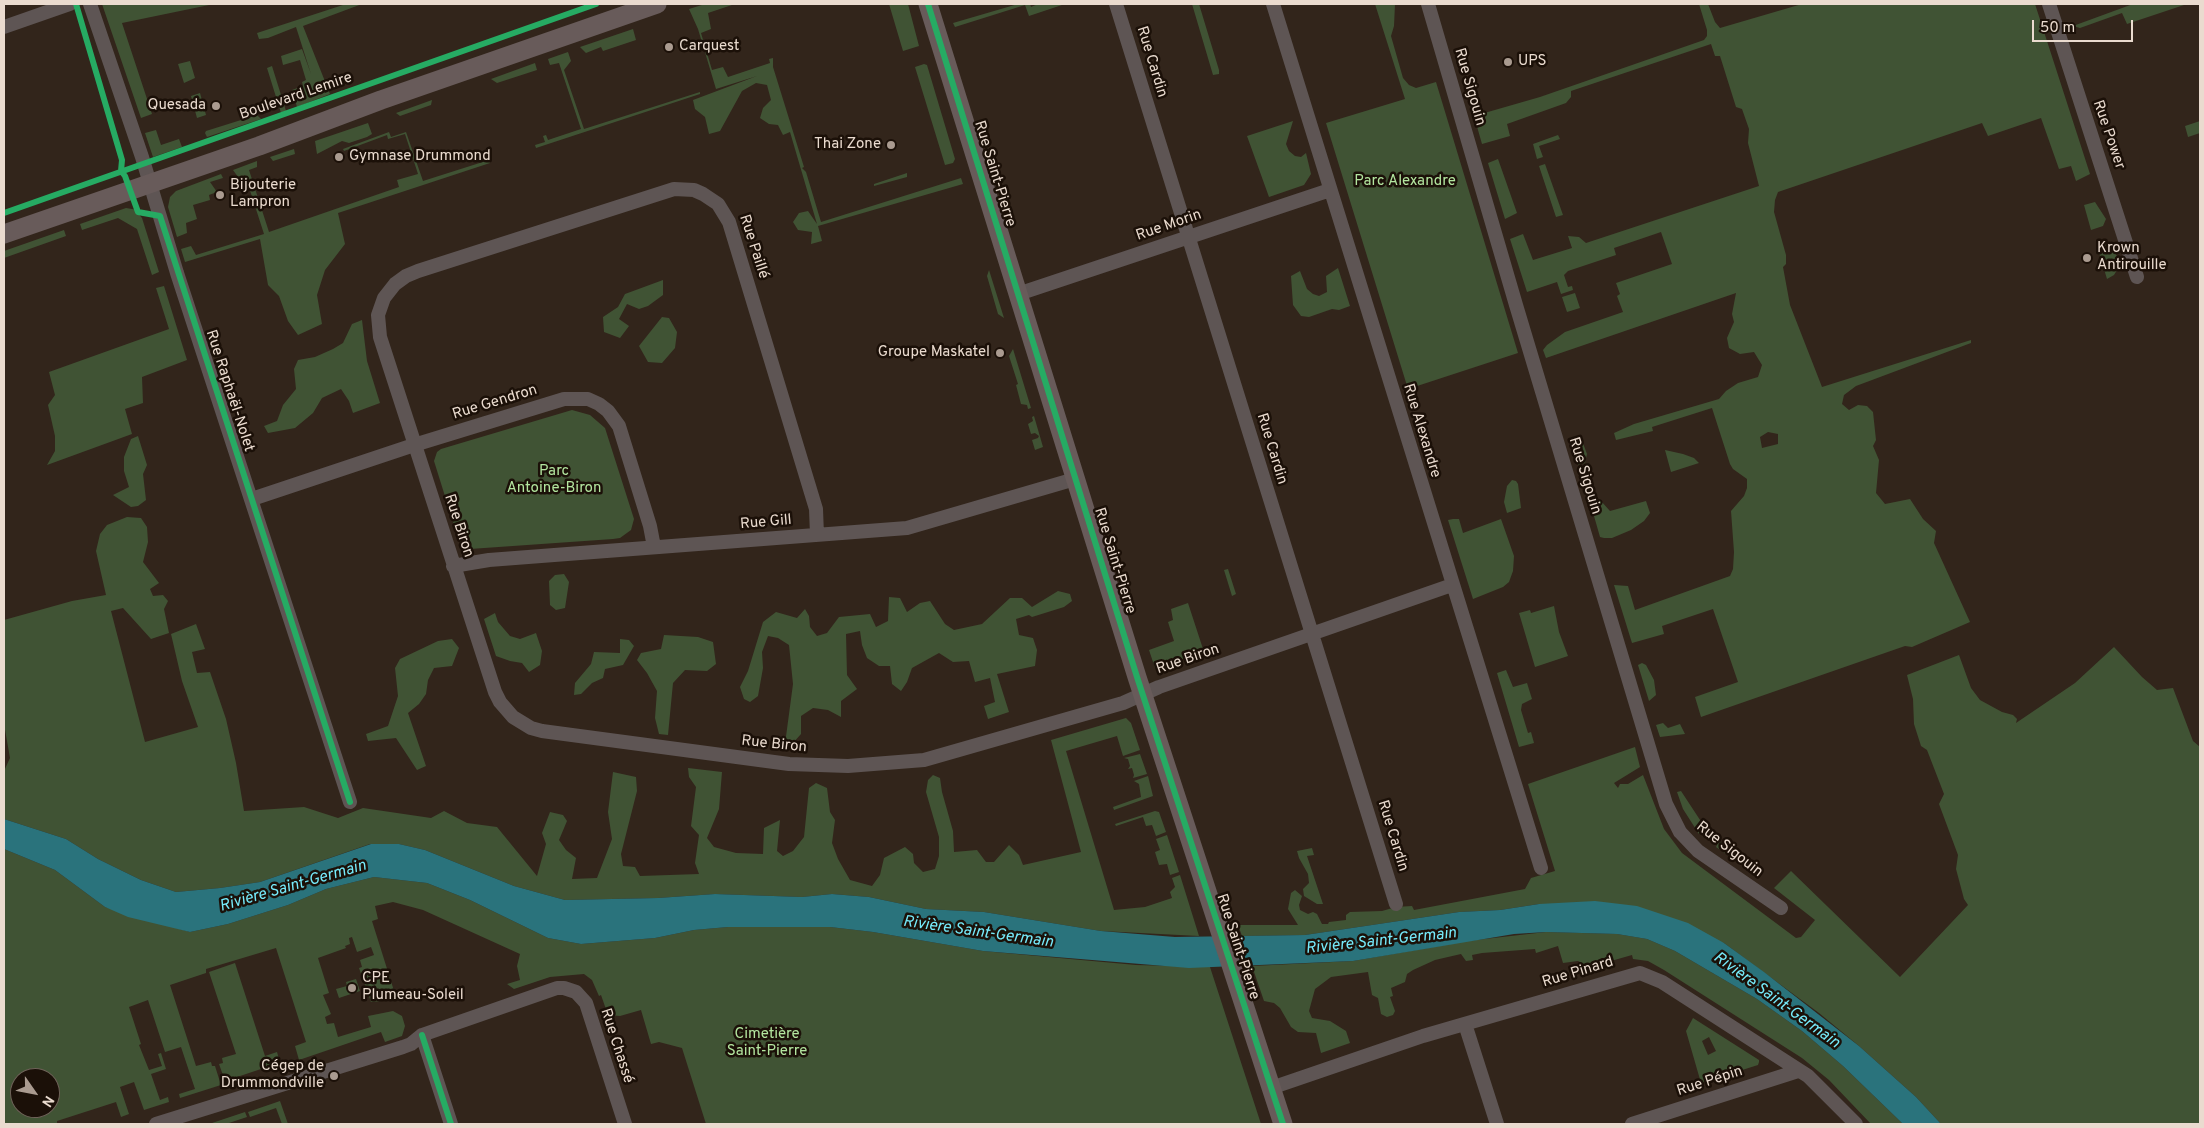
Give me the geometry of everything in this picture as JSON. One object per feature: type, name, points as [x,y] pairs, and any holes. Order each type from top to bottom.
[{"type":"main road","name":"Boulevard Lemire","points":[[4,234],[657,4]]},
{"type":"main road","name":"Rue Saint-Pierre","points":[[928,4],[1142,695],[1232,974],[1283,1124]]},
{"type":"street","points":[[4,27],[70,4]]},
{"type":"street","name":"Rue Raphaël-Nolet","points":[[90,4],[350,802]]},
{"type":"street","name":"Rue Cardin","points":[[1116,4],[1396,904]]},
{"type":"street","name":"Rue Alexandre","points":[[1273,4],[1541,868]]},
{"type":"street","name":"Rue Sigouin","points":[[1428,4],[1666,804],[1680,832],[1698,851],[1781,908]]},
{"type":"street","name":"Rue Power","points":[[2048,4],[2137,277]]},
{"type":"street","name":"Rue Paillé","points":[[384,298],[395,284],[418,271],[668,191],[684,189],[702,194],[718,204],[730,222],[816,509],[817,535]]},
{"type":"street","name":"Rue Morin","points":[[1018,294],[1330,190]]},
{"type":"street","name":"Rue Biron","points":[[384,298],[378,315],[380,337],[453,566],[500,702],[513,717],[531,728],[542,731],[789,764],[891,765],[924,760],[1123,703],[1311,634],[1452,586]]},
{"type":"street","name":"Rue Gendron","points":[[252,499],[414,445],[564,399],[588,399],[599,404],[615,420],[622,434],[650,526],[654,548]]},
{"type":"street","name":"Rue Gill","points":[[453,566],[489,560],[918,526],[1075,479]]},
{"type":"street","name":"Rue Pinard","points":[[1271,1088],[1465,1024],[1640,973],[1662,982],[1813,1080],[1856,1124]]},
{"type":"street","name":"Rue Chassé","points":[[156,1124],[403,1047],[411,1044],[422,1035],[556,988],[570,989],[576,992],[586,1003],[625,1124]]},
{"type":"street","points":[[1465,1024],[1497,1124]]},
{"type":"street","points":[[422,1035],[451,1124]]},
{"type":"street","name":"Rue Pépin","points":[[1632,1124],[1798,1071]]},
{"type":"green space","points":[[102,4],[214,4],[122,23],[152,114],[141,118]]},
{"type":"green space","points":[[346,4],[362,4],[303,26],[330,94],[297,107],[292,90],[303,86],[302,82],[306,80],[300,60],[283,65],[281,56],[302,49],[311,74],[296,27],[268,38],[259,39],[257,33]]},
{"type":"green space","points":[[705,4],[735,4],[708,13],[711,29],[701,33],[712,70],[723,67],[728,77],[770,63],[769,59],[773,58],[773,67],[804,167],[802,168],[806,172],[821,222],[961,178],[963,184],[818,226],[822,241],[811,244],[812,232],[798,230],[793,222],[799,213],[808,211],[817,224],[790,132],[783,135],[778,125],[769,124],[760,118],[763,108],[771,100],[767,85],[756,83],[742,91],[720,131],[709,134],[705,117],[695,109],[693,100],[757,76],[716,89],[698,29],[689,9]]},
{"type":"green space","points":[[889,4],[908,4],[919,46],[903,51]]},
{"type":"green space","points":[[1018,4],[1030,4],[1031,7],[1038,4],[1065,4],[1029,16],[1025,5],[955,27],[953,23]]},
{"type":"green space","points":[[1192,4],[1199,4],[1219,74],[1213,75]]},
{"type":"green space","name":"Parc Alexandre","points":[[1375,4],[1395,4],[1394,26],[1391,36],[1403,78],[1409,85],[1416,88],[1436,82],[1518,353],[1408,389],[1326,123],[1405,99]]},
{"type":"green space","points":[[1699,4],[1708,4],[1715,22],[1720,28],[1802,4],[2035,4],[2090,174],[2076,181],[2071,166],[2059,169],[2041,118],[1988,136],[1982,123],[1778,192],[1774,212],[1786,255],[1786,264],[1783,267],[1790,305],[1822,387],[1971,340],[1971,343],[1856,386],[1844,395],[1842,404],[1849,410],[1858,405],[1867,406],[1873,412],[1876,440],[1873,446],[1879,460],[1876,493],[1885,504],[1910,499],[1923,519],[1936,531],[1934,543],[1970,622],[1912,647],[1905,646],[1701,717],[1695,697],[1738,682],[1713,609],[1662,626],[1664,634],[1632,643],[1614,585],[1628,586],[1635,610],[1730,576],[1733,569],[1734,552],[1731,511],[1744,496],[1747,488],[1747,479],[1733,469],[1730,464],[1712,408],[1652,427],[1653,431],[1616,440],[1614,433],[1634,424],[1719,399],[1726,391],[1738,383],[1758,377],[1762,365],[1754,352],[1740,354],[1729,348],[1727,338],[1734,322],[1732,314],[1736,293],[1546,358],[1543,350],[1565,332],[1623,312],[1617,296],[1620,294],[1616,283],[1672,264],[1661,232],[1614,248],[1616,255],[1568,271],[1564,275],[1568,287],[1572,286],[1573,290],[1561,294],[1557,282],[1527,292],[1510,239],[1523,234],[1533,260],[1572,248],[1568,236],[1579,237],[1586,243],[1759,186],[1748,143],[1749,129],[1742,109],[1736,107],[1720,56],[1715,56],[1711,44],[1571,91],[1571,97],[1566,103],[1507,124],[1510,136],[1482,144],[1474,116],[1540,97],[1704,40],[1707,36]],"holes":[[[1768,432],[1778,434],[1778,444],[1762,448],[1760,437]]]},
{"type":"green space","points":[[2133,4],[2187,4],[2127,24],[2122,13],[2080,28],[2073,26]]},
{"type":"green space","points":[[633,29],[636,40],[603,51],[601,47],[586,53],[580,47]]},
{"type":"green space","points":[[568,52],[571,61],[564,70],[584,129],[700,92],[700,94],[536,148],[535,145],[545,142],[543,136],[546,135],[548,140],[581,129],[559,63],[550,65],[548,59]]},
{"type":"green space","points":[[190,61],[195,78],[184,83],[178,64]]},
{"type":"green space","points":[[535,63],[537,70],[497,83],[491,79]]},
{"type":"green space","points":[[927,65],[955,159],[953,163],[945,165],[915,67]]},
{"type":"green space","points":[[272,66],[286,111],[281,113],[267,68]]},
{"type":"green space","points":[[200,93],[206,115],[197,118],[191,96]]},
{"type":"green space","points":[[432,100],[431,105],[400,116],[396,113]]},
{"type":"green space","points":[[257,115],[261,119],[207,137],[205,133],[206,131]]},
{"type":"green space","points":[[1293,121],[1286,144],[1289,151],[1295,156],[1301,157],[1306,153],[1311,174],[1304,185],[1269,197],[1247,136]]},
{"type":"green space","points":[[2200,121],[2200,133],[2188,137],[2185,126]]},
{"type":"green space","points":[[368,123],[372,134],[349,143],[342,141],[317,154],[315,141]]},
{"type":"green space","points":[[156,130],[161,145],[179,139],[182,147],[153,157],[145,133]]},
{"type":"green space","points":[[389,132],[391,137],[406,132],[423,181],[489,160],[490,163],[338,213],[345,244],[325,270],[317,295],[322,324],[298,335],[288,321],[279,296],[268,285],[260,239],[185,262],[181,249],[191,246],[196,255],[264,234],[245,175],[238,177],[233,170],[257,161],[257,167],[249,170],[269,232],[399,187],[397,180],[418,174],[405,134],[388,139],[387,135],[344,151],[343,149]]},
{"type":"green space","points":[[1558,135],[1560,139],[1539,146],[1543,157],[1537,159],[1533,144]]},
{"type":"green space","points":[[294,149],[295,154],[273,161],[270,157]]},
{"type":"green space","points":[[1498,159],[1517,213],[1505,219],[1488,163]]},
{"type":"green space","points":[[1545,164],[1563,215],[1556,217],[1539,166]]},
{"type":"green space","points":[[907,173],[907,177],[874,186],[874,184]]},
{"type":"green space","points":[[221,174],[223,178],[210,182],[217,192],[209,195],[210,200],[193,205],[197,219],[186,223],[187,233],[177,237],[168,207],[170,197],[176,191]]},
{"type":"green space","points":[[2095,202],[2106,219],[2103,226],[2091,230],[2084,205]]},
{"type":"green space","points":[[126,208],[138,210],[137,212],[142,218],[159,272],[152,275],[137,229],[118,218],[82,230],[80,224]]},
{"type":"green space","points":[[64,230],[66,236],[4,258],[4,251]]},
{"type":"green space","points":[[2108,242],[2112,243],[2120,265],[2114,275],[2107,279],[2097,246]]},
{"type":"green space","points":[[1338,268],[1350,306],[1339,310],[1332,309],[1309,317],[1301,316],[1293,305],[1291,276],[1300,271],[1307,289],[1319,296],[1327,292],[1326,276]]},
{"type":"green space","points":[[989,270],[1004,318],[998,314],[987,276]]},
{"type":"green space","points":[[663,280],[663,295],[648,306],[639,309],[627,304],[619,319],[629,326],[620,338],[604,332],[603,317],[618,307],[625,294]]},
{"type":"green space","points":[[164,286],[187,360],[142,377],[143,403],[125,409],[132,434],[47,465],[55,451],[55,436],[48,405],[55,395],[49,372],[169,329],[156,288]]},
{"type":"green space","points":[[1575,293],[1580,308],[1567,312],[1562,297]]},
{"type":"green space","points":[[662,317],[669,318],[677,332],[675,348],[662,363],[648,362],[639,346]]},
{"type":"green space","points":[[362,320],[367,361],[380,403],[353,413],[349,401],[341,389],[322,398],[313,413],[295,428],[268,433],[264,426],[277,421],[283,405],[296,389],[294,369],[298,360],[315,357],[343,343],[352,324]]},
{"type":"green space","points":[[1013,349],[1031,408],[1028,409],[1027,405],[1021,404],[1016,385],[1018,384],[1009,356]]},
{"type":"green space","name":"Parc Antoine-Biron","points":[[572,410],[590,415],[605,428],[634,519],[631,530],[620,538],[613,539],[470,549],[463,547],[459,541],[434,461],[437,452],[441,449]]},
{"type":"green space","points":[[1034,416],[1043,447],[1035,450],[1032,440],[1039,436],[1035,433],[1031,434],[1028,424],[1033,421],[1032,417]]},
{"type":"green space","points":[[138,436],[147,465],[143,474],[146,500],[138,506],[131,507],[113,495],[129,487],[124,471],[124,457],[131,439]]},
{"type":"green space","points":[[1581,438],[1587,454],[1585,463],[1578,465],[1571,441]]},
{"type":"green space","points":[[1665,450],[1694,458],[1699,463],[1671,472]]},
{"type":"green space","points":[[1512,480],[1518,484],[1521,508],[1507,513],[1504,502],[1507,486]]},
{"type":"green space","points":[[1601,501],[1610,511],[1646,501],[1650,513],[1644,521],[1631,530],[1612,538],[1604,538],[1600,537],[1590,502]]},
{"type":"green space","points":[[127,517],[141,518],[147,527],[148,542],[143,562],[159,583],[150,589],[153,596],[163,595],[168,601],[164,609],[169,633],[151,639],[123,608],[111,611],[145,742],[198,727],[182,681],[171,634],[196,624],[205,649],[192,652],[197,673],[210,672],[226,719],[244,811],[304,807],[338,818],[363,808],[431,818],[444,811],[467,823],[497,827],[537,876],[546,844],[542,833],[550,812],[563,815],[567,821],[559,840],[566,850],[576,858],[572,879],[597,878],[612,839],[608,812],[613,772],[636,777],[637,791],[621,854],[623,866],[635,867],[640,876],[699,874],[695,863],[699,835],[691,826],[696,787],[689,777],[688,768],[722,772],[719,809],[707,838],[714,847],[736,853],[763,854],[764,828],[780,820],[777,851],[783,856],[793,851],[804,837],[809,788],[816,783],[827,788],[830,812],[835,820],[832,843],[838,859],[850,880],[872,886],[880,875],[884,858],[905,847],[913,854],[914,863],[923,872],[935,869],[939,856],[939,837],[926,792],[928,780],[933,775],[940,778],[953,831],[954,852],[977,850],[986,862],[994,862],[1009,845],[1019,855],[1023,865],[1081,852],[1051,740],[1126,718],[1131,723],[1140,750],[1123,756],[1117,736],[1066,751],[1114,910],[1145,907],[1172,898],[1170,892],[1175,887],[1172,878],[1180,875],[1199,936],[1101,931],[984,912],[926,909],[869,897],[832,894],[802,897],[715,894],[658,898],[565,900],[514,886],[425,850],[399,844],[370,844],[260,882],[220,888],[176,892],[141,880],[98,859],[66,839],[4,819],[4,771],[10,758],[4,724],[4,620],[72,601],[106,595],[96,551],[100,534],[107,525]]},
{"type":"green space","points":[[1459,519],[1463,533],[1501,519],[1514,556],[1513,571],[1509,582],[1503,587],[1473,599],[1448,520]]},
{"type":"green space","points":[[1228,569],[1236,594],[1232,596],[1224,570]]},
{"type":"green space","points":[[564,574],[569,582],[565,608],[556,610],[550,605],[549,581],[555,575]]},
{"type":"green space","points":[[1058,591],[1070,594],[1072,601],[1064,607],[1032,617],[1029,615],[1016,619],[1019,635],[1033,638],[1037,650],[1035,666],[997,674],[1009,712],[988,719],[984,706],[995,702],[990,678],[975,682],[969,661],[953,662],[939,653],[912,668],[907,682],[901,691],[892,684],[890,666],[879,666],[867,658],[862,645],[860,631],[846,634],[847,675],[857,689],[841,701],[841,717],[828,710],[813,708],[801,716],[801,734],[793,743],[785,744],[793,684],[789,645],[778,638],[768,636],[762,652],[763,668],[758,696],[750,702],[744,699],[740,687],[748,671],[763,622],[776,612],[797,618],[805,609],[809,616],[810,627],[817,636],[827,633],[839,617],[870,614],[876,627],[888,621],[889,597],[900,598],[907,612],[920,603],[930,601],[945,624],[954,630],[982,624],[1010,598],[1022,598],[1032,607]]},
{"type":"green space","points":[[1188,603],[1204,652],[1155,668],[1149,650],[1174,641],[1168,622],[1173,620],[1171,609]]},
{"type":"green space","points":[[1554,606],[1559,632],[1568,656],[1535,667],[1519,613],[1530,610],[1531,613]]},
{"type":"green space","points":[[495,613],[498,622],[510,636],[520,639],[536,633],[542,651],[540,665],[529,672],[522,663],[496,656],[484,619]]},
{"type":"green space","points":[[664,635],[698,637],[713,642],[716,664],[707,671],[685,670],[673,683],[668,735],[659,734],[655,718],[657,691],[637,660],[641,653],[661,649]]},
{"type":"green space","points":[[452,639],[459,648],[452,666],[434,668],[428,680],[426,694],[419,704],[408,713],[426,766],[417,770],[396,738],[368,741],[366,734],[388,726],[398,696],[395,668],[400,659],[438,641]]},
{"type":"green space","points":[[620,639],[629,640],[634,646],[623,665],[605,669],[603,678],[592,683],[581,694],[574,695],[575,683],[591,664],[594,652],[620,653]]},
{"type":"green space","points":[[2114,647],[2157,690],[2173,688],[2193,741],[2200,747],[2200,1124],[1941,1124],[1916,1097],[1859,1046],[1819,1013],[1724,943],[1539,904],[1500,910],[1459,912],[1305,935],[1242,936],[1238,925],[1298,925],[1288,909],[1291,893],[1295,890],[1302,896],[1299,905],[1300,910],[1308,914],[1313,912],[1317,914],[1322,924],[1328,924],[1329,922],[1346,920],[1346,915],[1350,912],[1382,911],[1396,907],[1412,906],[1414,910],[1525,889],[1531,878],[1555,871],[1528,784],[1635,747],[1640,767],[1614,783],[1618,788],[1620,784],[1628,784],[1643,775],[1664,829],[1682,853],[1796,938],[1801,937],[1815,920],[1774,888],[1791,871],[1900,977],[1968,905],[1964,899],[1956,869],[1958,855],[1939,804],[1944,794],[1927,750],[1921,746],[1914,724],[1913,699],[1907,675],[1959,655],[1971,688],[1980,700],[2002,712],[2013,715],[2017,719],[2016,723],[2075,683]]},
{"type":"green space","points":[[1642,663],[1646,665],[1654,680],[1656,695],[1649,701],[1638,665]]},
{"type":"green space","points":[[1506,670],[1513,687],[1527,683],[1532,699],[1522,704],[1521,710],[1528,733],[1531,732],[1534,743],[1519,747],[1497,673]]},
{"type":"green space","points":[[1663,723],[1668,728],[1680,724],[1685,734],[1660,737],[1656,725]]},
{"type":"green space","points":[[1140,754],[1147,774],[1133,778],[1132,768],[1128,769],[1130,766],[1128,759],[1124,758]]},
{"type":"green space","points":[[1148,776],[1153,796],[1114,810],[1113,807],[1141,797],[1139,784],[1134,781]]},
{"type":"green space","points":[[1681,791],[1704,826],[1699,834],[1683,809],[1677,792]]},
{"type":"green space","points":[[1155,811],[1159,812],[1166,832],[1156,836],[1152,825],[1146,826],[1143,817],[1116,826],[1115,824]]},
{"type":"green space","points":[[1167,835],[1179,872],[1170,875],[1167,864],[1159,865],[1155,852],[1160,850],[1156,839]]},
{"type":"green space","points":[[1719,841],[1753,863],[1749,870],[1716,847]]},
{"type":"green space","points":[[1312,848],[1314,855],[1307,856],[1323,904],[1317,904],[1304,896],[1303,889],[1309,883],[1308,874],[1297,851]]},
{"type":"green space","name":"Cimetière Saint-Pierre","points":[[4,849],[55,870],[105,907],[190,932],[228,924],[288,905],[326,889],[374,877],[427,883],[470,900],[548,938],[581,944],[655,938],[694,930],[728,927],[830,927],[873,932],[983,951],[1136,965],[1210,967],[1261,1124],[706,1124],[682,1048],[659,1042],[651,1044],[641,1010],[620,1016],[608,1015],[601,995],[599,996],[592,980],[584,974],[550,977],[514,989],[507,984],[520,980],[517,966],[520,954],[423,910],[393,902],[375,906],[378,919],[372,921],[395,994],[391,1000],[371,1002],[359,968],[362,967],[360,960],[374,955],[371,947],[357,952],[352,937],[349,938],[350,944],[345,946],[346,948],[318,958],[329,993],[323,995],[331,1014],[325,1017],[327,1024],[334,1023],[338,1037],[371,1027],[368,1016],[393,1011],[402,1016],[405,1026],[402,1036],[385,1042],[381,1032],[299,1060],[295,1046],[306,1042],[276,948],[206,969],[206,973],[170,985],[196,1066],[211,1062],[212,1066],[215,1066],[221,1085],[180,1098],[179,1094],[195,1089],[181,1047],[165,1052],[148,1000],[129,1007],[141,1044],[139,1045],[149,1070],[162,1066],[158,1054],[161,1053],[166,1069],[151,1074],[160,1100],[168,1097],[169,1102],[144,1110],[134,1082],[120,1087],[129,1114],[121,1117],[116,1102],[57,1121],[57,1124],[4,1124]]},
{"type":"green space","points":[[1546,932],[1617,934],[1647,939],[1675,951],[1757,999],[1802,1031],[1843,1066],[1903,1124],[1871,1124],[1829,1080],[1802,1058],[1664,970],[1648,961],[1633,959],[1632,955],[1590,967],[1578,961],[1563,963],[1558,946],[1536,953],[1535,949],[1482,953],[1472,955],[1473,960],[1466,961],[1461,954],[1435,960],[1413,970],[1407,974],[1405,982],[1391,988],[1393,996],[1390,997],[1395,1011],[1393,1015],[1387,1017],[1381,1014],[1378,998],[1372,995],[1368,972],[1331,977],[1315,989],[1309,1011],[1312,1018],[1330,1021],[1346,1031],[1350,1043],[1321,1053],[1316,1033],[1298,1032],[1291,1027],[1280,1008],[1274,1003],[1264,1001],[1252,966],[1353,961],[1467,941]]},
{"type":"green space","points":[[235,963],[265,1056],[277,1052],[281,1066],[274,1068],[273,1065],[225,1081],[219,1064],[223,1063],[222,1058],[236,1054],[209,972]]},
{"type":"green space","points":[[356,979],[360,991],[339,998],[336,989],[347,986],[346,982]]},
{"type":"green space","points":[[1693,1018],[1759,1060],[1758,1065],[1701,1083],[1686,1031]],"holes":[[[1709,1037],[1716,1051],[1708,1055],[1702,1041]]]},
{"type":"green space","points":[[280,1101],[288,1124],[282,1124],[276,1108],[250,1117],[248,1112]]},
{"type":"green space","points":[[245,1112],[247,1117],[226,1124],[209,1124]]},
{"type":"water","name":"Rivière Saint-Germain","points":[[4,819],[66,839],[98,859],[141,880],[176,892],[260,882],[371,844],[399,844],[425,850],[514,886],[565,900],[658,898],[715,894],[802,897],[832,894],[869,897],[926,909],[984,912],[1101,931],[1175,937],[1305,935],[1459,912],[1500,910],[1539,904],[1595,901],[1637,906],[1688,923],[1724,943],[1859,1046],[1916,1097],[1941,1124],[1903,1124],[1843,1066],[1802,1031],[1757,999],[1675,951],[1647,939],[1617,934],[1546,932],[1514,934],[1353,961],[1189,968],[983,951],[873,932],[830,927],[728,927],[694,930],[655,938],[581,944],[548,938],[470,900],[427,883],[374,877],[326,889],[288,905],[228,924],[190,932],[128,917],[105,907],[55,870],[4,849]]},
{"type":"cycle path","points":[[76,4],[122,160],[121,171]]},
{"type":"cycle path","points":[[4,213],[596,4]]},
{"type":"cycle path","points":[[928,4],[1137,677],[1283,1124]]},
{"type":"cycle path","points":[[121,171],[125,176],[138,212],[160,216],[350,802]]},
{"type":"cycle path","points":[[422,1035],[451,1124]]},
{"type":"place","name":"Carquest","points":[[669,47]]},
{"type":"place","name":"UPS","points":[[1508,62]]},
{"type":"place","name":"Quesada","points":[[216,106]]},
{"type":"place","name":"Thai Zone","points":[[891,145]]},
{"type":"place","name":"Gymnase Drummond","points":[[339,157]]},
{"type":"place","name":"Bijouterie Lampron","points":[[220,195]]},
{"type":"place","name":"Krown Antirouille","points":[[2087,258]]},
{"type":"place","name":"Groupe Maskatel","points":[[1000,353]]},
{"type":"place","name":"CPE Plumeau-Soleil","points":[[352,988]]},
{"type":"place","name":"Cégep de Drummondville","points":[[334,1076]]}]
